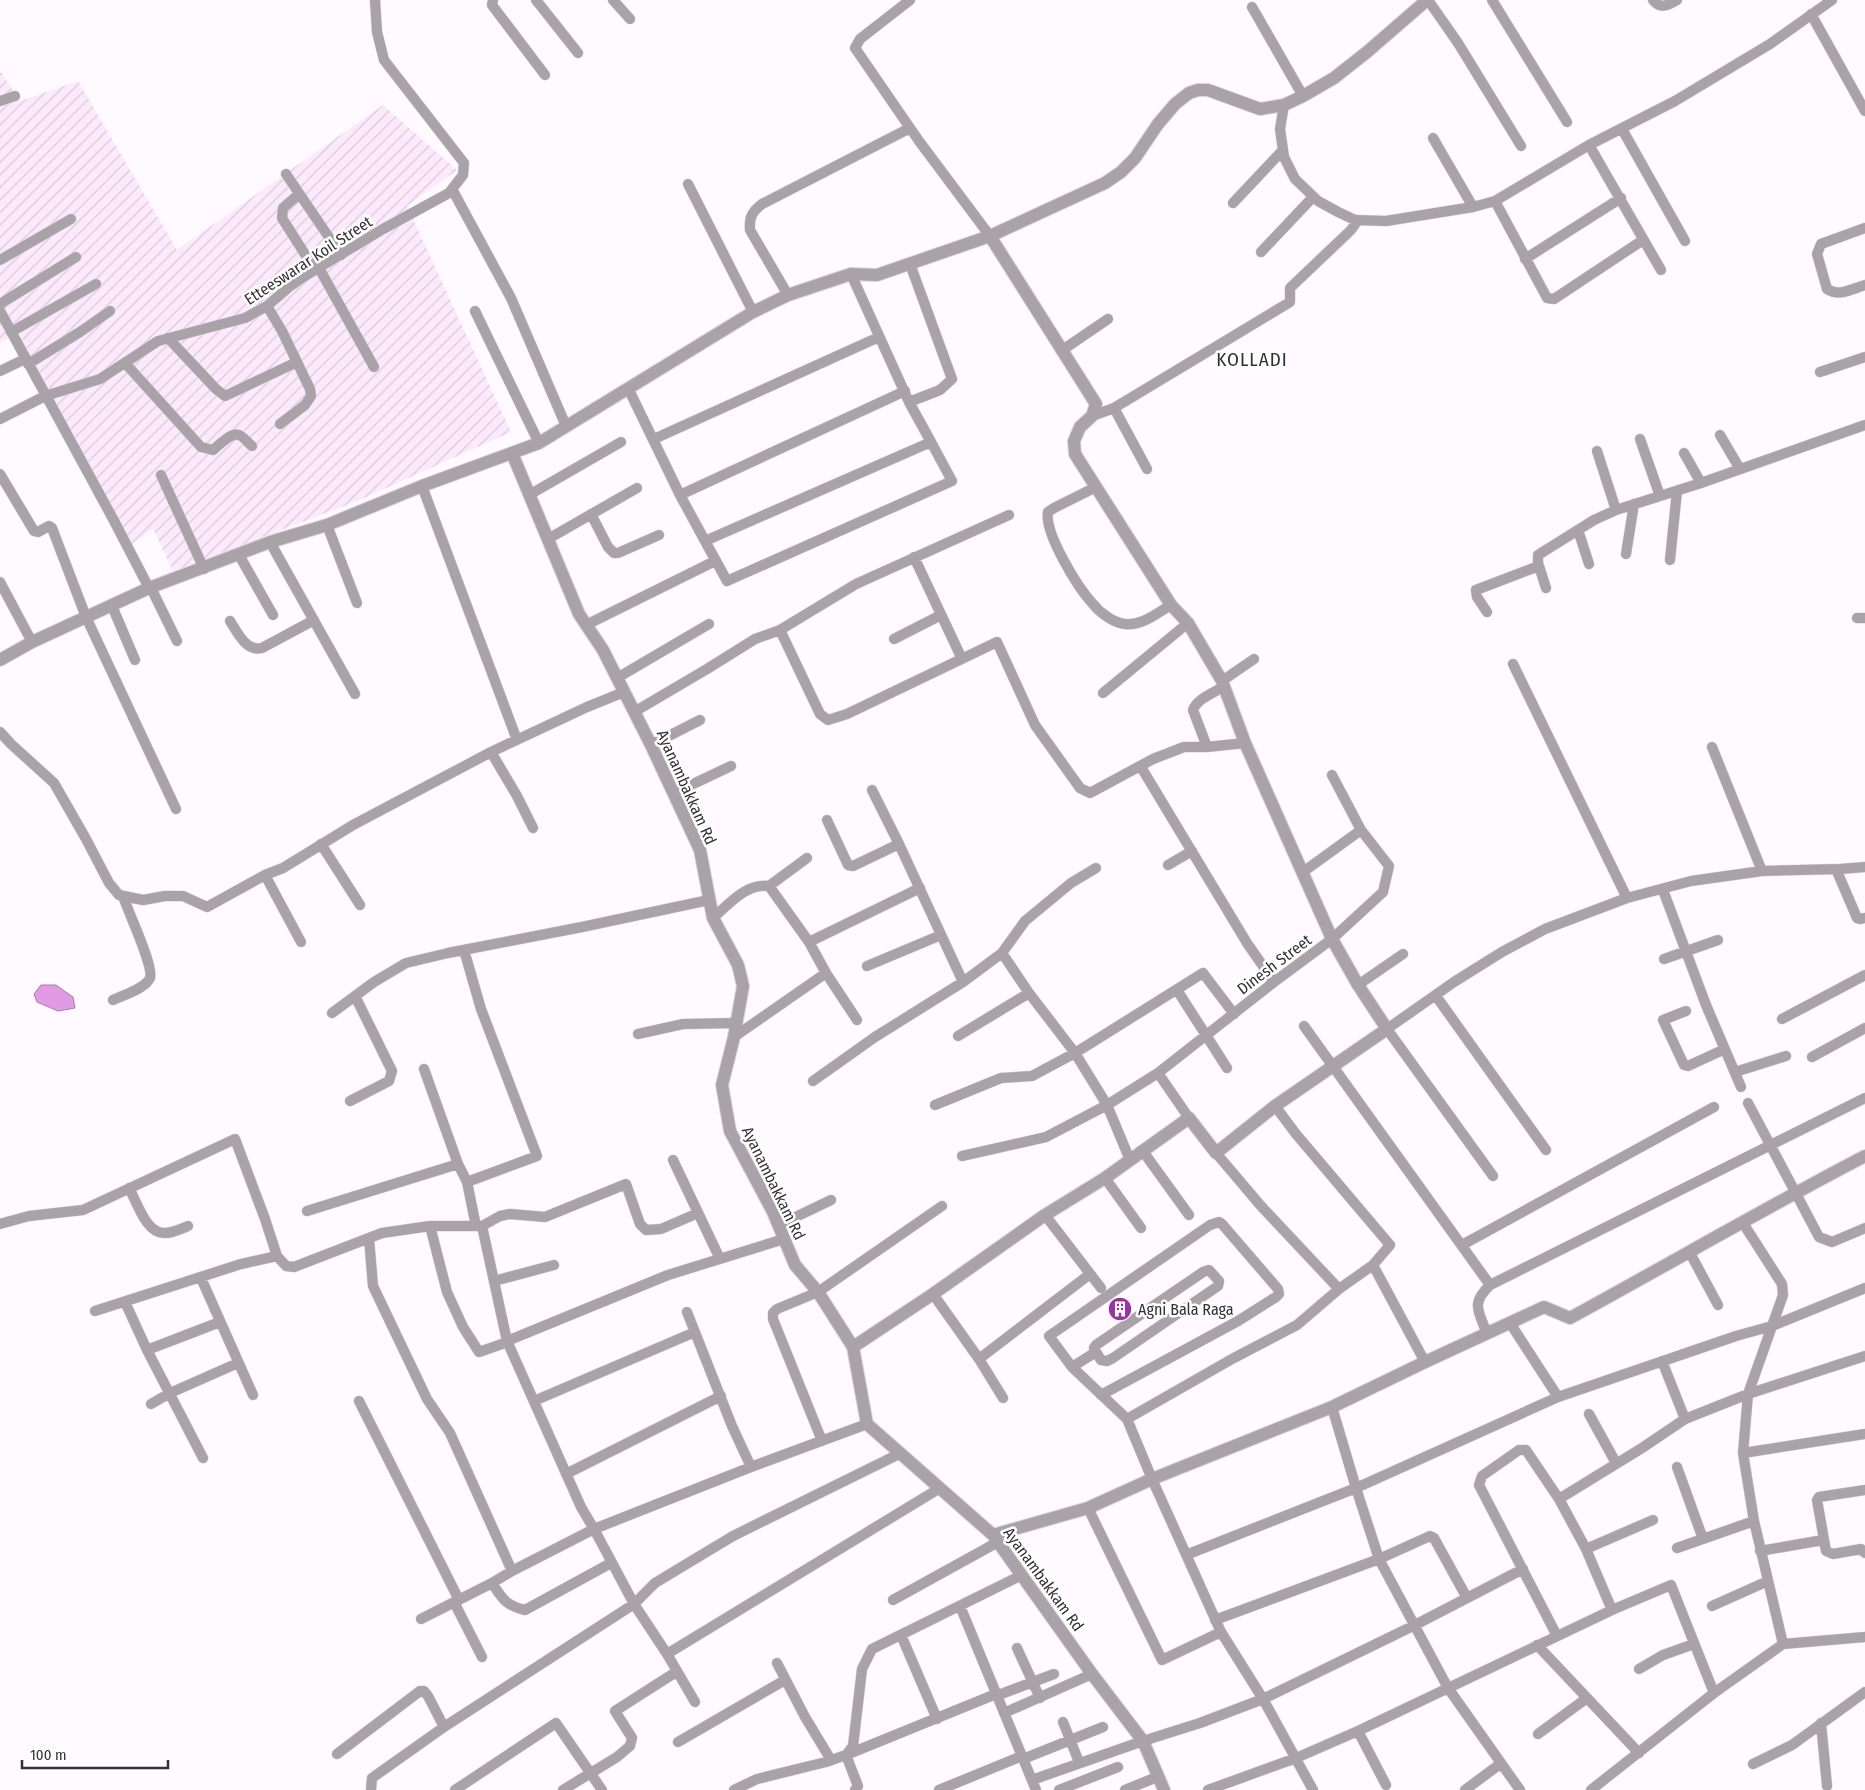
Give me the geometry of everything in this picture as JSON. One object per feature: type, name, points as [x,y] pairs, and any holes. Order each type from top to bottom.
[{"type":"street","name":"Etteeswarar Koil Street","points":[[0,419],[45,396],[100,379],[158,341],[245,318],[267,306],[288,287],[452,189],[463,175],[464,163],[384,60],[377,32],[375,0]]},
{"type":"street","points":[[493,0],[492,5],[545,75]]},
{"type":"street","points":[[536,0],[578,53]]},
{"type":"street","points":[[613,0],[630,19]]},
{"type":"street","points":[[910,0],[860,39],[855,48],[910,128],[990,236],[1096,404],[1092,416]]},
{"type":"street","points":[[0,660],[86,616],[150,588],[270,542],[326,525],[422,486],[539,443],[753,312],[788,295],[851,274],[877,275],[910,264],[990,236],[1077,197],[1121,172],[1135,158],[1158,124],[1175,104],[1189,93],[1198,90],[1208,90],[1260,109],[1284,105],[1341,73],[1427,0],[1458,43],[1521,146]]},
{"type":"street","points":[[1492,0],[1567,122]]},
{"type":"street","points":[[1652,0],[1658,6],[1662,6],[1677,0]]},
{"type":"street","points":[[1284,105],[1280,129],[1284,157],[1296,179],[1313,196],[1338,212],[1358,220],[1386,221],[1472,207],[1495,202],[1590,146],[1674,101],[1770,44],[1832,0]]},
{"type":"street","points":[[1252,7],[1302,96]]},
{"type":"street","points":[[1811,14],[1865,111]]},
{"type":"street","points":[[0,101],[15,96]]},
{"type":"street","points":[[788,295],[750,230],[749,220],[753,211],[762,204],[910,128]]},
{"type":"street","points":[[1622,128],[1685,241]]},
{"type":"street","points":[[1433,138],[1472,207]]},
{"type":"street","points":[[1590,146],[1662,270]]},
{"type":"street","points":[[1233,203],[1284,150]]},
{"type":"street","points":[[286,174],[341,255]]},
{"type":"street","points":[[688,184],[753,312]]},
{"type":"street","points":[[452,189],[511,298],[566,426]]},
{"type":"street","points":[[299,194],[282,208],[282,218],[317,269],[374,367]]},
{"type":"street","points":[[1261,252],[1313,196]]},
{"type":"street","points":[[1525,259],[1621,198]]},
{"type":"street","points":[[1495,202],[1547,298],[1554,299],[1643,240]]},
{"type":"street","points":[[0,260],[71,219]]},
{"type":"street","points":[[1358,220],[1351,230],[1290,288],[1290,302],[1114,408],[1092,416],[1080,427],[1074,441],[1074,454],[1171,604],[1188,623],[1223,684],[1245,743],[1332,939],[1358,985],[1493,1176]]},
{"type":"street","points":[[1865,228],[1821,244],[1817,254],[1827,289],[1833,293],[1865,285]]},
{"type":"street","points":[[0,304],[76,257]]},
{"type":"street","points":[[909,402],[940,390],[952,379],[910,264]]},
{"type":"street","points":[[628,388],[680,495],[727,581],[952,481],[909,402],[851,274]]},
{"type":"street","points":[[11,332],[96,284]]},
{"type":"street","points":[[267,306],[282,331],[310,389],[311,396],[305,404],[280,424]]},
{"type":"street","points":[[0,372],[27,362],[80,332],[110,311]]},
{"type":"street","points":[[475,311],[539,443]]},
{"type":"street","points":[[0,312],[112,517],[177,641]]},
{"type":"street","points":[[1062,351],[1108,319]]},
{"type":"street","points":[[654,440],[879,337]]},
{"type":"street","points":[[168,338],[216,389],[225,396],[297,362]]},
{"type":"street","points":[[1820,372],[1865,357]]},
{"type":"street","points":[[125,364],[201,447],[213,450],[236,434],[252,446]]},
{"type":"street","points":[[680,495],[905,391]]},
{"type":"street","points":[[1114,408],[1147,469]]},
{"type":"street","points":[[1546,588],[1537,558],[1540,553],[1616,510],[1701,483],[1865,425]]},
{"type":"street","points":[[1720,435],[1740,469]]},
{"type":"street","points":[[1640,439],[1660,496]]},
{"type":"street","points":[[529,495],[621,442]]},
{"type":"street","points":[[705,541],[931,442]]},
{"type":"street","points":[[1597,451],[1616,510]]},
{"type":"street","name":"Ayanambakkam Rd","points":[[512,453],[579,614],[603,650],[652,745],[700,850],[713,918],[738,965],[743,986],[734,1037],[722,1085],[730,1131],[779,1225],[795,1265],[818,1292],[853,1348],[868,1424],[996,1538],[1092,1674],[1143,1741],[1164,1790]]},
{"type":"street","points":[[1684,453],[1701,483]]},
{"type":"street","points":[[0,474],[34,531],[38,532],[49,526],[52,528],[86,616],[176,809]]},
{"type":"street","points":[[161,475],[204,568]]},
{"type":"street","points":[[422,486],[517,740]]},
{"type":"street","points":[[1096,486],[1054,508],[1048,512],[1047,517],[1049,528],[1064,560],[1083,591],[1093,605],[1101,612],[1125,624],[1146,620],[1171,604]]},
{"type":"street","points":[[548,539],[637,488]]},
{"type":"street","points":[[1670,560],[1676,491]]},
{"type":"street","points":[[1626,554],[1634,504]]},
{"type":"street","points":[[591,514],[608,547],[614,553],[659,535]]},
{"type":"street","points":[[634,712],[755,638],[780,630],[856,584],[1009,515]]},
{"type":"street","points":[[326,525],[357,603]]},
{"type":"street","points":[[1578,530],[1589,564]]},
{"type":"street","points":[[270,542],[355,694]]},
{"type":"street","points":[[239,555],[273,615]]},
{"type":"street","points":[[914,557],[962,659]]},
{"type":"street","points":[[586,625],[715,561]]},
{"type":"street","points":[[1487,612],[1477,597],[1476,590],[1539,566]]},
{"type":"street","points":[[0,582],[32,642]]},
{"type":"street","points":[[112,606],[135,660]]},
{"type":"street","points":[[894,638],[941,615]]},
{"type":"street","points":[[230,621],[245,642],[252,648],[257,649],[314,620]]},
{"type":"street","points":[[1103,694],[1188,623]]},
{"type":"street","points":[[617,678],[709,624]]},
{"type":"street","points":[[780,630],[820,714],[828,720],[847,714],[998,642],[1035,725],[1080,788],[1090,793],[1153,759],[1184,747],[1207,747],[1245,743]]},
{"type":"street","points":[[1207,747],[1193,710],[1195,705],[1254,659]]},
{"type":"street","points":[[1513,664],[1627,898]]},
{"type":"street","points":[[0,732],[10,744],[54,783],[109,882],[119,895],[143,900],[165,896],[183,896],[207,907],[265,875],[283,868],[353,824],[491,752],[624,692]]},
{"type":"street","points":[[652,745],[700,720]]},
{"type":"street","points":[[1712,747],[1762,871]]},
{"type":"street","points":[[491,752],[514,790],[533,828]]},
{"type":"street","points":[[674,793],[731,766]]},
{"type":"street","points":[[1141,766],[1247,943],[1274,982]]},
{"type":"street","points":[[1303,872],[1361,830],[1332,775]]},
{"type":"street","points":[[872,790],[963,982]]},
{"type":"street","points":[[827,820],[848,865],[853,866],[899,844]]},
{"type":"street","name":"Dinesh Street","points":[[962,1156],[1046,1138],[1107,1104],[1158,1073],[1332,939],[1383,892],[1389,866],[1361,830]]},
{"type":"street","points":[[321,844],[360,905]]},
{"type":"street","points":[[1168,865],[1192,851]]},
{"type":"street","points":[[713,918],[746,890],[761,885],[769,886],[807,858]]},
{"type":"street","points":[[1216,1153],[1275,1106],[1454,982],[1494,957],[1544,930],[1627,898],[1663,890],[1691,881],[1762,871],[1865,867]]},
{"type":"street","points":[[813,1081],[881,1032],[963,982],[1002,954],[1025,921],[1071,883],[1096,868]]},
{"type":"street","points":[[1836,869],[1857,918],[1860,920],[1865,918]]},
{"type":"street","points":[[265,875],[301,942]]},
{"type":"street","points":[[769,886],[809,942],[826,973],[857,1020]]},
{"type":"street","points":[[809,942],[920,888]]},
{"type":"street","points":[[1663,890],[1741,1087]]},
{"type":"street","points":[[113,1000],[143,986],[150,978],[147,958],[123,896]]},
{"type":"street","points":[[332,1013],[374,982],[406,963],[709,900]]},
{"type":"street","points":[[867,966],[941,935]]},
{"type":"street","points":[[1664,959],[1718,940]]},
{"type":"street","points":[[464,950],[481,1009],[537,1156],[467,1182]]},
{"type":"street","points":[[1002,954],[1075,1053],[1107,1104],[1130,1160]]},
{"type":"street","points":[[1358,985],[1403,954]]},
{"type":"street","points":[[734,1037],[826,973]]},
{"type":"street","points":[[935,1105],[1002,1078],[1032,1076],[1075,1053],[1203,974],[1234,1014]]},
{"type":"street","points":[[1782,1019],[1865,975]]},
{"type":"street","points":[[1177,990],[1227,1068]]},
{"type":"street","points":[[958,1036],[1029,993]]},
{"type":"street","points":[[350,1101],[389,1081],[392,1075],[391,1067],[355,996]]},
{"type":"street","points":[[1436,996],[1546,1150]]},
{"type":"street","points":[[1686,1011],[1663,1020],[1684,1065],[1688,1066],[1725,1050]]},
{"type":"street","points":[[638,1034],[683,1024],[736,1023]]},
{"type":"street","points":[[1304,1026],[1490,1285]]},
{"type":"street","points":[[1812,1057],[1865,1028]]},
{"type":"street","points":[[1735,1072],[1786,1056]]},
{"type":"street","points":[[424,1069],[458,1164],[467,1182],[494,1281],[507,1341],[581,1507],[634,1604],[695,1702]]},
{"type":"street","points":[[1158,1073],[1216,1153],[1261,1206],[1339,1289]]},
{"type":"street","points":[[1487,1334],[1477,1306],[1479,1295],[1490,1285],[1865,1098]]},
{"type":"street","points":[[1748,1103],[1819,1237],[1832,1242],[1865,1228]]},
{"type":"street","points":[[1127,1419],[1232,1359],[1297,1325],[1339,1289],[1372,1266],[1390,1245],[1296,1134],[1275,1106]]},
{"type":"street","points":[[1462,1245],[1714,1107]]},
{"type":"street","points":[[853,1348],[933,1294],[1045,1214],[1105,1178],[1189,1118]]},
{"type":"street","points":[[0,1224],[29,1216],[83,1210],[235,1139],[277,1256],[286,1266],[294,1267],[382,1233],[430,1226],[479,1226],[500,1216],[510,1214],[545,1218],[626,1184],[640,1224],[646,1230],[661,1229],[698,1213]]},
{"type":"street","points":[[1142,1150],[1189,1216]]},
{"type":"street","points":[[893,1600],[996,1538],[1088,1508],[1152,1479],[1332,1407],[1544,1307],[1570,1318],[1690,1253],[1795,1192],[1865,1156]]},
{"type":"street","points":[[673,1160],[720,1259]]},
{"type":"street","points":[[307,1211],[458,1164]]},
{"type":"street","points":[[1105,1178],[1141,1228]]},
{"type":"street","points":[[129,1188],[146,1221],[154,1231],[163,1233],[188,1226]]},
{"type":"street","points":[[779,1225],[831,1200]]},
{"type":"street","points":[[822,1440],[773,1320],[773,1313],[778,1309],[818,1292],[942,1206]]},
{"type":"street","points":[[1045,1214],[1101,1288]]},
{"type":"street","points":[[1100,1395],[1238,1321],[1276,1297],[1278,1289],[1222,1224],[1219,1222],[1210,1225],[1050,1336],[1072,1367],[1100,1395],[1127,1419],[1221,1632],[1263,1700],[1313,1790]]},
{"type":"street","points":[[1743,1223],[1782,1284],[1783,1295],[1748,1394],[1744,1453],[1754,1522],[1783,1644]]},
{"type":"street","points":[[430,1226],[447,1292],[463,1327],[479,1352],[668,1275],[784,1239]]},
{"type":"street","points":[[369,1238],[373,1286],[427,1399],[450,1433],[512,1571]]},
{"type":"street","points":[[1690,1253],[1718,1305]]},
{"type":"street","points":[[96,1310],[241,1264],[277,1256]]},
{"type":"street","points":[[494,1281],[554,1265]]},
{"type":"street","points":[[1372,1266],[1425,1362]]},
{"type":"street","points":[[1209,1270],[1219,1281],[1218,1286],[1113,1358],[1101,1360],[1096,1352],[1094,1348],[1096,1345],[1203,1272],[1209,1270]]},
{"type":"street","points":[[979,1359],[1090,1274]]},
{"type":"street","points":[[201,1278],[253,1395]]},
{"type":"street","points":[[1186,1555],[1356,1488],[1558,1397],[1736,1336],[1772,1326],[1865,1288]]},
{"type":"street","points":[[933,1294],[979,1359],[1003,1398]]},
{"type":"street","points":[[125,1302],[147,1350],[203,1458]]},
{"type":"street","points":[[687,1312],[732,1426],[751,1466]]},
{"type":"street","points":[[147,1350],[220,1322]]},
{"type":"street","points":[[1510,1323],[1558,1397]]},
{"type":"street","points":[[534,1401],[695,1332]]},
{"type":"street","points":[[1072,1367],[1096,1352]]},
{"type":"street","points":[[1559,1499],[1685,1419],[1748,1394],[1865,1356]]},
{"type":"street","points":[[1662,1361],[1685,1419]]},
{"type":"street","points":[[151,1404],[170,1393],[238,1363]]},
{"type":"street","points":[[566,1474],[721,1396]]},
{"type":"street","points":[[359,1401],[457,1601],[482,1657]]},
{"type":"street","points":[[1332,1407],[1379,1559],[1413,1626],[1448,1688],[1520,1790]]},
{"type":"street","points":[[1589,1414],[1616,1463]]},
{"type":"street","points":[[421,1618],[594,1529],[751,1466],[868,1424]]},
{"type":"street","points":[[1744,1453],[1865,1434]]},
{"type":"street","points":[[1557,1636],[1479,1484],[1482,1476],[1519,1450],[1526,1450],[1559,1499],[1586,1549],[1612,1610]]},
{"type":"street","points":[[371,1790],[372,1778],[444,1727],[634,1604],[654,1584],[733,1536],[901,1454]]},
{"type":"street","points":[[1678,1467],[1703,1539]]},
{"type":"street","points":[[666,1654],[940,1488]]},
{"type":"street","points":[[1865,1490],[1817,1498],[1823,1540],[1828,1553],[1833,1554],[1860,1549],[1865,1553]]},
{"type":"street","points":[[1088,1508],[1162,1660],[1221,1632]]},
{"type":"street","points":[[1586,1549],[1652,1520]]},
{"type":"street","points":[[1677,1548],[1754,1522]]},
{"type":"street","points":[[1216,1620],[1379,1559],[1430,1536],[1433,1536],[1467,1598]]},
{"type":"street","points":[[1760,1551],[1823,1540]]},
{"type":"street","points":[[492,1583],[508,1604],[525,1610],[611,1563]]},
{"type":"street","points":[[960,1606],[1034,1785],[1079,1762],[1200,1723],[1263,1700],[1523,1569]]},
{"type":"street","points":[[846,1755],[853,1746],[862,1669],[872,1649],[1022,1575]]},
{"type":"street","points":[[1712,1606],[1768,1581]]},
{"type":"street","points":[[1208,1790],[1296,1758],[1358,1731],[1612,1610],[1671,1585],[1714,1693]]},
{"type":"street","points":[[901,1634],[937,1719]]},
{"type":"street","points":[[1591,1790],[1714,1693],[1783,1644],[1865,1637]]},
{"type":"street","points":[[1639,1669],[1663,1656],[1694,1644]]},
{"type":"street","points":[[1537,1646],[1639,1753]]},
{"type":"street","points":[[1017,1648],[1040,1698]]},
{"type":"street","points":[[777,1663],[805,1717],[831,1760]]},
{"type":"street","points":[[563,1790],[617,1757],[630,1746],[632,1738],[615,1711],[676,1672]]},
{"type":"street","points":[[734,1790],[757,1779],[846,1755],[1054,1674]]},
{"type":"street","points":[[1004,1713],[1092,1674]]},
{"type":"street","points":[[678,1742],[786,1680]]},
{"type":"street","points":[[337,1754],[420,1691],[424,1691],[428,1696],[444,1727]]},
{"type":"street","points":[[1753,1764],[1792,1745],[1865,1692]]},
{"type":"street","points":[[1538,1734],[1587,1698]]},
{"type":"street","points":[[1063,1722],[1079,1762]]},
{"type":"street","points":[[455,1790],[556,1723],[602,1790]]},
{"type":"street","points":[[1821,1724],[1827,1786]]},
{"type":"street","points":[[939,1790],[1103,1727]]},
{"type":"street","points":[[1358,1731],[1386,1784]]},
{"type":"street","points":[[846,1755],[858,1789]]},
{"type":"street","points":[[1465,1790],[1500,1764]]},
{"type":"street","points":[[1059,1790],[1118,1767]]},
{"type":"street","points":[[1125,1790],[1157,1777]]},
{"type":"shaded area","points":[[0,71],[21,101],[78,81],[177,250],[383,105],[457,170],[407,206],[511,432],[355,502],[173,571],[153,529],[132,544],[19,333],[0,343]]},
{"type":"shaded area","points":[[41,985],[56,985],[73,997],[75,1008],[58,1011],[37,1002],[34,994]]},
{"type":"place","name":"Agni Bala Raga","points":[[1120,1309]]},
{"type":"district","name":"KOLLADI","points":[[1252,359]]}]
